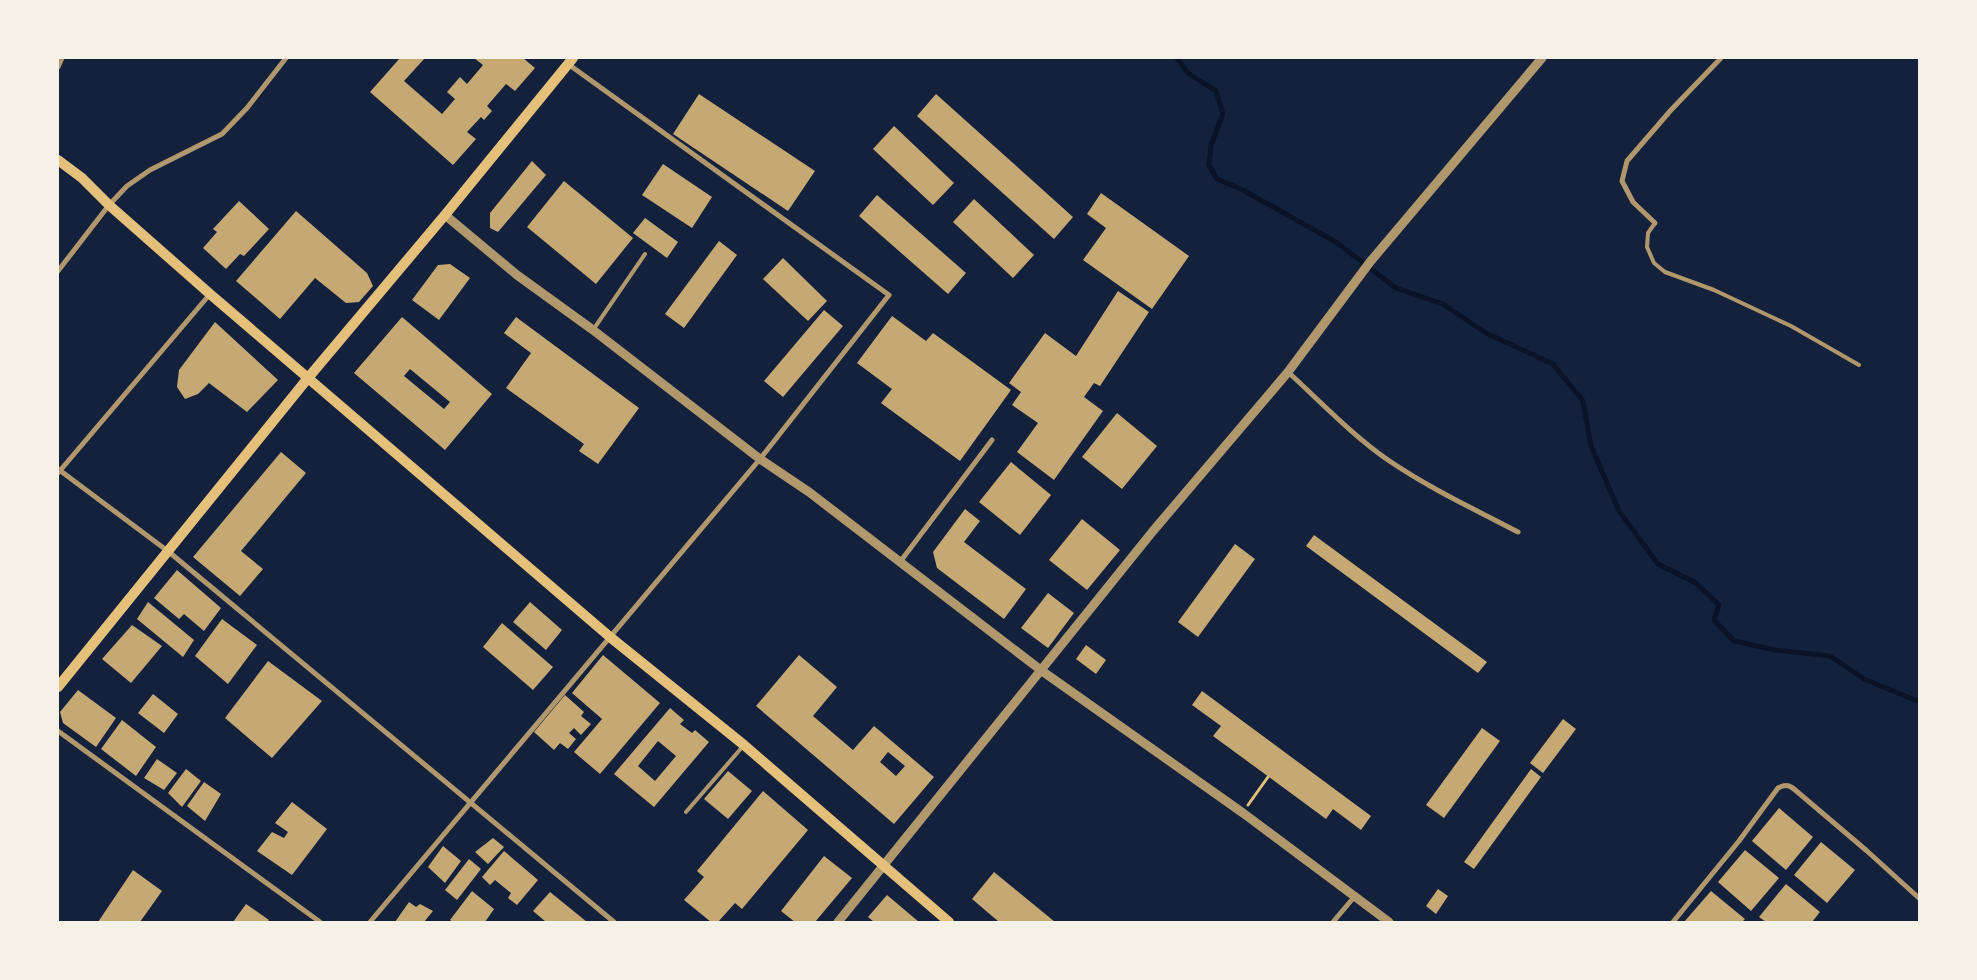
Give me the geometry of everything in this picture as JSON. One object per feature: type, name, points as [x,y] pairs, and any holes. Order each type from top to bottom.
[{"type":"main road","points":[[58,687],[308,378],[445,216],[570,61]]},
{"type":"main road","points":[[58,160],[82,178],[109,205],[210,294],[610,637],[744,745],[949,922]]},
{"type":"street","points":[[58,67],[62,58]]},
{"type":"street","points":[[58,271],[109,205],[127,186],[150,170],[222,134],[247,108],[286,58]]},
{"type":"street","points":[[838,922],[1153,532],[1288,372],[1370,262],[1542,58]]},
{"type":"street","points":[[1655,223],[1633,202],[1622,181],[1627,161],[1671,110],[1721,58]]},
{"type":"street","points":[[370,922],[760,459],[890,295],[570,61]]},
{"type":"street","points":[[445,216],[517,275],[593,330],[760,459],[809,492],[1042,671],[1243,813],[1390,922]]},
{"type":"street","points":[[210,294],[58,471],[168,552],[614,922]]},
{"type":"street","points":[[1288,372],[1356,435],[1388,460],[1421,480],[1518,532]]},
{"type":"street","points":[[900,562],[992,440]]},
{"type":"street","points":[[58,731],[320,922]]},
{"type":"street","points":[[1673,922],[1739,841],[1778,788],[1789,785],[1920,899]]},
{"type":"street","points":[[1333,922],[1355,896]]},
{"type":"lane","points":[[1655,223],[1648,232],[1647,247],[1654,263],[1665,272],[1714,290],[1791,326],[1859,365]]},
{"type":"lane","points":[[593,330],[645,254]]},
{"type":"lane","points":[[686,812],[744,745]]},
{"type":"path","points":[[1243,813],[1268,777]]},
{"type":"building","points":[[400,58],[425,58],[404,81],[442,114],[455,99],[447,92],[460,77],[467,84],[483,65],[474,58],[523,58],[535,68],[515,91],[506,84],[487,106],[492,111],[484,120],[481,117],[467,132],[476,139],[453,165],[370,92]]},
{"type":"building","points":[[699,94],[815,171],[788,211],[673,134]]},
{"type":"building","points":[[936,94],[1073,217],[1054,239],[917,116]]},
{"type":"building","points":[[894,126],[954,183],[933,205],[873,149]]},
{"type":"building","points":[[532,161],[546,175],[498,232],[490,228],[490,213]]},
{"type":"building","points":[[663,164],[712,197],[692,228],[642,195]]},
{"type":"building","points":[[564,181],[633,238],[596,284],[527,227]]},
{"type":"building","points":[[1101,193],[1189,256],[1152,309],[1083,260],[1106,228],[1087,214]]},
{"type":"building","points":[[877,195],[966,273],[948,294],[859,216]]},
{"type":"building","points":[[974,199],[1034,255],[1013,278],[953,222]]},
{"type":"building","points":[[239,201],[269,229],[244,256],[240,254],[226,269],[203,248],[217,232],[213,229]]},
{"type":"building","points":[[296,211],[367,273],[373,286],[359,302],[346,303],[315,278],[280,319],[236,281]]},
{"type":"building","points":[[645,218],[678,242],[667,258],[633,233]]},
{"type":"building","points":[[719,241],[737,255],[684,328],[665,314]]},
{"type":"building","points":[[783,258],[827,301],[808,321],[763,279]]},
{"type":"building","points":[[450,264],[470,278],[439,320],[412,300],[438,265]]},
{"type":"building","points":[[1118,291],[1149,312],[1100,386],[1094,383],[1084,397],[1103,411],[1054,480],[1017,452],[1038,423],[1012,405],[1021,392],[1009,383],[1045,333],[1076,356]]},
{"type":"building","points":[[824,310],[843,326],[783,397],[764,381]]},
{"type":"building","points":[[892,316],[926,341],[933,333],[1011,390],[960,461],[881,403],[892,389],[857,363]]},
{"type":"building","points":[[402,317],[492,394],[445,450],[354,373]],"holes":[[[410,369],[450,402],[444,409],[404,376]]]},
{"type":"building","points":[[516,317],[639,408],[598,464],[579,451],[584,444],[506,388],[531,353],[504,333]]},
{"type":"building","points":[[215,322],[278,380],[247,412],[209,383],[198,394],[185,399],[177,387],[179,370]]},
{"type":"building","points":[[1117,413],[1157,446],[1122,489],[1082,457]]},
{"type":"building","points":[[281,452],[306,473],[241,551],[263,569],[240,596],[193,557]]},
{"type":"building","points":[[1011,462],[1051,495],[1020,535],[979,502]]},
{"type":"building","points":[[965,509],[980,521],[964,542],[1026,589],[1004,619],[937,568],[933,552]]},
{"type":"building","points":[[1082,519],[1120,550],[1087,590],[1049,560]]},
{"type":"building","points":[[1314,535],[1487,662],[1478,673],[1306,546]]},
{"type":"building","points":[[1235,544],[1255,559],[1198,637],[1178,622]]},
{"type":"building","points":[[177,570],[221,608],[204,631],[184,614],[179,619],[154,598]]},
{"type":"building","points":[[1048,593],[1074,613],[1048,648],[1021,628]]},
{"type":"building","points":[[148,602],[194,640],[183,657],[137,619]]},
{"type":"building","points":[[530,602],[562,630],[546,650],[513,622]]},
{"type":"building","points":[[222,619],[257,645],[228,684],[195,656]]},
{"type":"building","points":[[502,623],[553,667],[533,690],[483,647]]},
{"type":"building","points":[[132,625],[162,646],[131,683],[102,659]]},
{"type":"building","points":[[1086,645],[1106,660],[1096,674],[1076,659]]},
{"type":"building","points":[[603,655],[660,703],[600,774],[574,752],[602,719],[572,693]]},
{"type":"building","points":[[799,655],[837,687],[813,716],[853,750],[874,726],[934,777],[894,824],[756,706]],"holes":[[[888,752],[905,766],[896,776],[880,762]]]},
{"type":"building","points":[[268,661],[322,701],[272,758],[225,718]]},
{"type":"building","points":[[78,690],[116,718],[96,747],[63,723],[60,712]]},
{"type":"building","points":[[1202,691],[1371,816],[1361,830],[1333,809],[1326,819],[1213,736],[1221,726],[1192,705]]},
{"type":"building","points":[[153,694],[178,714],[164,733],[138,713]]},
{"type":"building","points":[[565,695],[584,712],[581,716],[591,724],[581,735],[574,728],[569,733],[576,739],[568,749],[560,743],[554,750],[534,732]]},
{"type":"building","points":[[670,708],[684,720],[680,724],[692,733],[695,730],[709,742],[654,807],[614,774]],"holes":[[[658,741],[676,756],[655,781],[638,766]]]},
{"type":"building","points":[[1563,719],[1576,729],[1543,773],[1530,763]]},
{"type":"building","points":[[122,720],[156,747],[136,776],[101,749]]},
{"type":"building","points":[[1482,728],[1500,741],[1444,818],[1426,805]]},
{"type":"building","points":[[157,759],[177,773],[164,790],[144,778]]},
{"type":"building","points":[[186,769],[201,781],[182,807],[168,793]]},
{"type":"building","points":[[1531,769],[1541,777],[1474,869],[1464,862]]},
{"type":"building","points":[[728,771],[752,791],[728,819],[704,799]]},
{"type":"building","points":[[204,782],[221,794],[205,821],[187,806]]},
{"type":"building","points":[[763,791],[808,830],[742,909],[735,903],[718,922],[711,922],[684,900],[704,877],[697,871]]},
{"type":"building","points":[[292,802],[327,829],[292,875],[257,851],[272,832],[284,838],[288,832],[275,823]]},
{"type":"building","points":[[1779,808],[1813,837],[1786,870],[1752,841]]},
{"type":"building","points":[[493,838],[504,847],[488,864],[475,852]]},
{"type":"building","points":[[1821,842],[1855,870],[1827,903],[1794,875]]},
{"type":"building","points":[[443,846],[461,861],[445,883],[428,867]]},
{"type":"building","points":[[1745,850],[1779,878],[1751,911],[1718,882]]},
{"type":"building","points":[[504,851],[538,880],[517,905],[508,898],[511,893],[495,880],[490,885],[482,877]]},
{"type":"building","points":[[824,856],[852,878],[815,922],[795,922],[781,911]]},
{"type":"building","points":[[469,859],[481,869],[457,900],[445,890]]},
{"type":"building","points":[[133,870],[162,891],[140,922],[98,922]]},
{"type":"building","points":[[994,872],[1055,922],[999,922],[972,899]]},
{"type":"building","points":[[1786,884],[1820,912],[1812,922],[1766,922],[1759,917]]},
{"type":"building","points":[[1438,889],[1448,896],[1436,914],[1426,906]]},
{"type":"building","points":[[472,891],[494,909],[485,922],[453,922],[450,920]]},
{"type":"building","points":[[1711,891],[1745,919],[1742,922],[1684,922]]},
{"type":"building","points":[[550,892],[587,922],[546,922],[533,911]]},
{"type":"building","points":[[887,895],[919,922],[874,922],[868,917]]},
{"type":"building","points":[[409,902],[416,907],[420,904],[433,911],[424,922],[395,922]]},
{"type":"building","points":[[246,904],[269,920],[267,922],[233,922]]},
{"type":"waterway","points":[[1177,58],[1188,73],[1216,91],[1223,114],[1211,145],[1209,165],[1217,179],[1241,189],[1336,242],[1396,288],[1443,304],[1486,333],[1553,364],[1583,401],[1591,446],[1619,511],[1658,564],[1696,583],[1719,605],[1714,620],[1734,641],[1775,650],[1830,656],[1864,679],[1920,702]]}]
